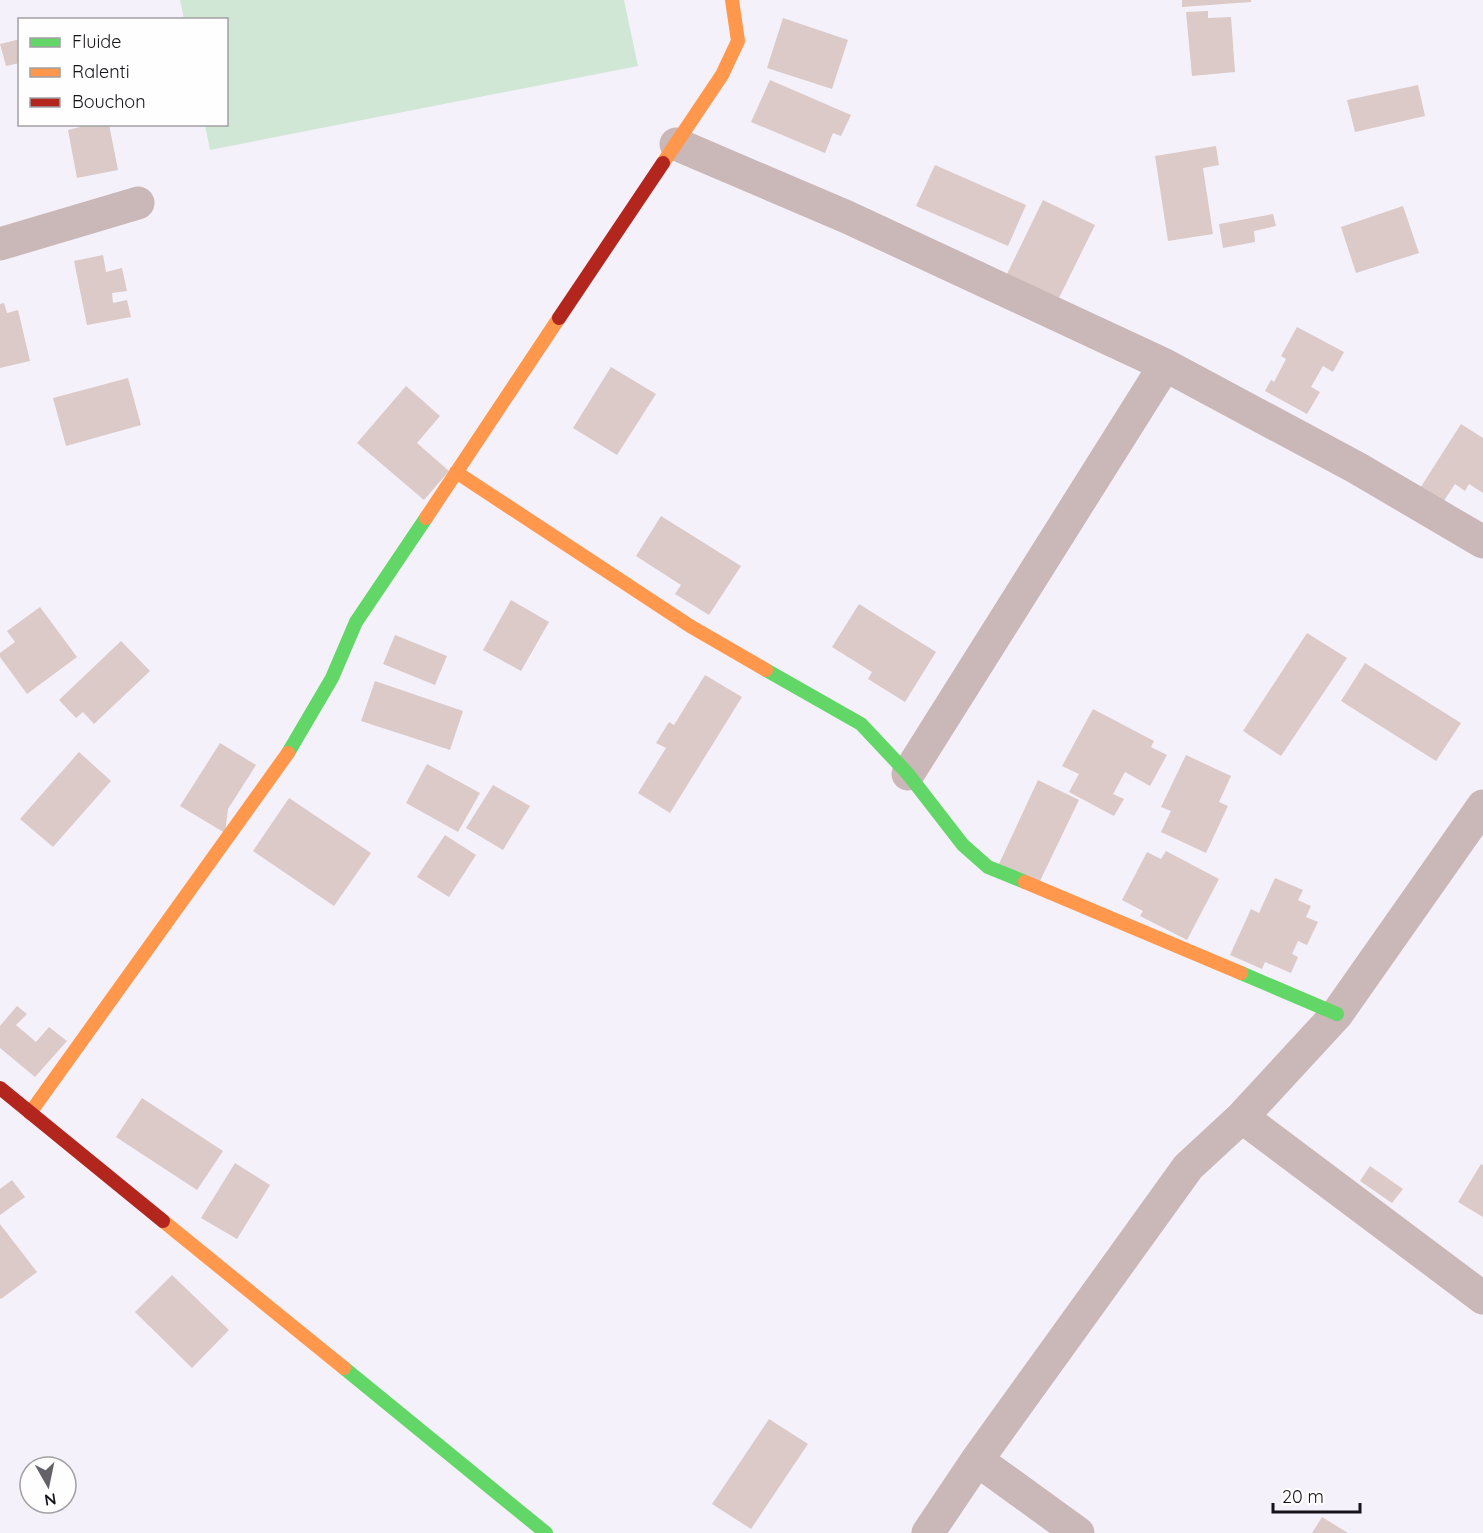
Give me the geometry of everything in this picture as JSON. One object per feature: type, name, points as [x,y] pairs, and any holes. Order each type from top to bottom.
[{"type":"street","points":[[30,1113],[300,736],[332,678],[356,621],[722,75],[738,41],[732,0]]},
{"type":"street","points":[[676,144],[846,217],[1165,365],[1358,468],[1483,542]]},
{"type":"street","points":[[0,244],[138,203]]},
{"type":"street","points":[[908,774],[1165,365]]},
{"type":"street","points":[[456,472],[690,626],[861,724],[908,774],[963,845],[988,867],[1337,1014]]},
{"type":"street","points":[[928,1533],[977,1460],[1188,1167],[1242,1118],[1337,1014],[1483,806]]},
{"type":"street","points":[[0,1088],[546,1533]]},
{"type":"street","points":[[1242,1118],[1483,1298]]},
{"type":"street","points":[[977,1460],[1078,1533]]},
{"type":"green space","points":[[180,0],[624,0],[638,66],[210,150],[205,126],[228,126],[228,18],[184,18]]},
{"type":"building","points":[[1182,0],[1251,0],[1251,2],[1182,7]]},
{"type":"building","points":[[1208,11],[1208,18],[1231,17],[1235,72],[1192,76],[1186,12]]},
{"type":"building","points":[[783,18],[848,40],[832,89],[767,68]]},
{"type":"building","points":[[18,40],[18,63],[6,66],[0,44]]},
{"type":"building","points":[[770,80],[851,115],[841,136],[833,133],[825,153],[751,122]]},
{"type":"building","points":[[1418,85],[1425,116],[1355,132],[1347,100]]},
{"type":"building","points":[[109,126],[118,170],[77,178],[68,130],[80,127]]},
{"type":"building","points":[[1216,146],[1219,165],[1203,168],[1213,234],[1168,241],[1155,156]]},
{"type":"building","points":[[935,165],[1026,205],[1008,246],[916,206]]},
{"type":"building","points":[[1043,200],[1095,225],[1058,300],[1006,276]]},
{"type":"building","points":[[1403,206],[1419,253],[1356,273],[1341,227]]},
{"type":"building","points":[[1273,214],[1276,226],[1254,231],[1255,242],[1223,248],[1219,224]]},
{"type":"building","points":[[103,255],[106,272],[122,268],[127,291],[112,293],[113,303],[127,300],[131,317],[87,325],[74,261]]},
{"type":"building","points":[[4,303],[7,313],[18,310],[30,361],[0,368],[0,304]]},
{"type":"building","points":[[1297,327],[1344,352],[1333,372],[1323,366],[1311,387],[1320,392],[1307,414],[1265,391],[1271,380],[1274,382],[1286,359],[1281,356]]},
{"type":"building","points":[[611,367],[656,394],[617,455],[573,428]]},
{"type":"building","points":[[128,378],[141,425],[66,446],[53,398]]},
{"type":"building","points":[[406,386],[440,416],[417,443],[449,471],[424,500],[357,443]]},
{"type":"building","points":[[1461,424],[1483,438],[1483,493],[1469,484],[1465,491],[1455,484],[1440,507],[1417,493]]},
{"type":"building","points":[[661,516],[741,566],[709,615],[675,594],[681,585],[636,556]]},
{"type":"building","points":[[511,600],[549,622],[521,671],[483,650]]},
{"type":"building","points":[[859,604],[936,652],[905,702],[868,679],[872,672],[832,647]]},
{"type":"building","points":[[40,607],[77,657],[27,694],[0,657],[0,653],[15,642],[7,631]]},
{"type":"building","points":[[1307,633],[1347,658],[1281,756],[1243,731]]},
{"type":"building","points":[[395,635],[447,656],[435,685],[383,664]]},
{"type":"building","points":[[121,641],[150,671],[94,724],[83,712],[76,718],[59,700]]},
{"type":"building","points":[[1365,663],[1461,723],[1436,761],[1341,701]]},
{"type":"building","points":[[705,675],[742,697],[670,813],[638,793],[666,748],[656,743],[669,722],[674,725]]},
{"type":"building","points":[[375,681],[463,711],[450,750],[361,721]]},
{"type":"building","points":[[1093,709],[1154,741],[1151,747],[1167,755],[1150,786],[1125,772],[1113,794],[1124,799],[1114,816],[1069,792],[1079,774],[1062,766]]},
{"type":"building","points":[[220,743],[256,765],[228,809],[225,833],[180,806]]},
{"type":"building","points":[[79,752],[111,781],[53,847],[20,819]]},
{"type":"building","points":[[1186,755],[1231,776],[1219,802],[1228,806],[1206,853],[1161,832],[1171,811],[1161,807]]},
{"type":"building","points":[[427,764],[480,793],[458,832],[406,803]]},
{"type":"building","points":[[1038,780],[1079,800],[1038,885],[998,866]]},
{"type":"building","points":[[493,785],[530,806],[503,850],[466,828]]},
{"type":"building","points":[[289,798],[371,853],[334,906],[253,851]]},
{"type":"building","points":[[445,835],[476,855],[449,897],[417,877]]},
{"type":"building","points":[[1166,851],[1219,879],[1187,940],[1140,916],[1143,911],[1122,900],[1147,852],[1161,859]]},
{"type":"building","points":[[1275,878],[1303,890],[1298,900],[1311,906],[1306,917],[1318,922],[1307,945],[1298,941],[1292,954],[1298,957],[1291,973],[1265,962],[1262,969],[1230,955],[1251,909],[1259,913]]},
{"type":"building","points":[[17,1006],[27,1014],[16,1025],[36,1042],[49,1027],[67,1041],[35,1077],[0,1048],[0,1026]]},
{"type":"building","points":[[142,1098],[223,1151],[197,1190],[116,1137]]},
{"type":"building","points":[[235,1163],[270,1185],[237,1239],[201,1218]]},
{"type":"building","points":[[1481,1164],[1483,1165],[1483,1217],[1458,1202]]},
{"type":"building","points":[[1370,1166],[1403,1189],[1392,1203],[1360,1181]]},
{"type":"building","points":[[12,1180],[25,1197],[0,1215],[0,1189]]},
{"type":"building","points":[[0,1224],[37,1272],[1,1299],[0,1298]]},
{"type":"building","points":[[172,1275],[229,1330],[192,1368],[135,1312]]},
{"type":"building","points":[[769,1419],[808,1444],[751,1529],[712,1504]]},
{"type":"building","points":[[1322,1517],[1348,1533],[1312,1533]]},
{"type":"traffic: fast","points":[[288,753],[332,678],[356,622],[426,518]]},
{"type":"traffic: fast","points":[[766,670],[861,724],[908,774],[963,845],[988,867],[1025,882]]},
{"type":"traffic: fast","points":[[1241,973],[1337,1014]]},
{"type":"traffic: fast","points":[[344,1368],[546,1533]]},
{"type":"traffic: slow","points":[[663,163],[722,75],[738,41],[732,0]]},
{"type":"traffic: slow","points":[[426,518],[559,318]]},
{"type":"traffic: slow","points":[[456,472],[690,626],[766,670]]},
{"type":"traffic: slow","points":[[30,1113],[288,753]]},
{"type":"traffic: slow","points":[[1025,882],[1241,973]]},
{"type":"traffic: slow","points":[[163,1221],[344,1368]]},
{"type":"traffic: jam","points":[[559,318],[663,163]]},
{"type":"traffic: jam","points":[[0,1088],[163,1221]]}]
